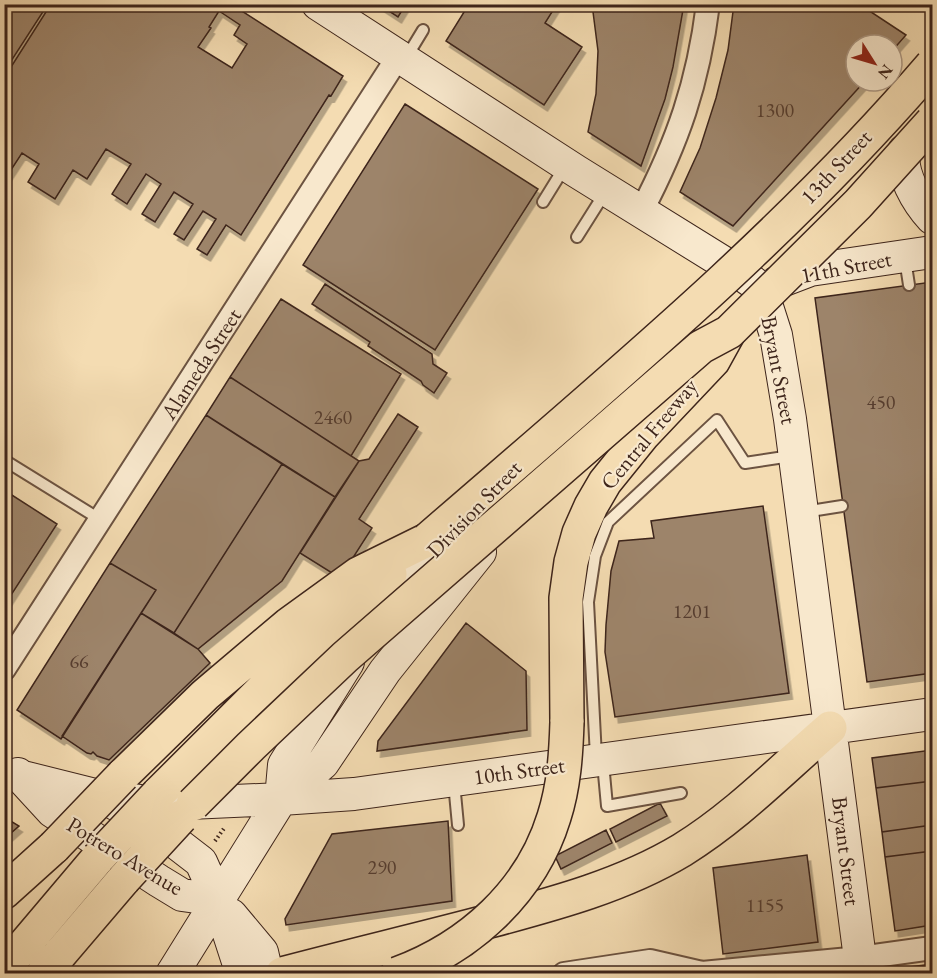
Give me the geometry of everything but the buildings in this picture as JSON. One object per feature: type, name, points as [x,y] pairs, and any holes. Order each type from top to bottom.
[{"type":"highway","points":[[4,969],[98,858],[197,753],[275,677],[752,254],[854,152],[933,65]]},
{"type":"highway","name":"Central Freeway","points":[[397,974],[452,948],[488,921],[517,889],[539,855],[554,818],[563,774],[567,722],[566,598],[571,562],[579,533],[591,506],[616,467],[713,361],[729,332],[858,204],[933,120]]},
{"type":"highway","points":[[43,974],[152,848],[298,700],[701,347],[729,332]]},
{"type":"highway","points":[[4,892],[71,831],[169,729],[262,646],[358,574],[427,540]]},
{"type":"highway","points":[[282,974],[452,931],[580,895],[621,880],[671,856],[711,831],[830,728]]},
{"type":"main road","name":"Bryant Street","points":[[318,4],[606,191],[761,288],[776,335],[795,456],[861,966]]},
{"type":"main road","name":"13th Street","points":[[734,269],[828,176],[933,60]]},
{"type":"main road","name":"13th Street","points":[[761,288],[829,226],[933,120]]},
{"type":"main road","points":[[903,151],[902,159],[907,178],[923,207],[933,218]]},
{"type":"main road","name":"11th Street","points":[[761,288],[810,270],[916,264]]},
{"type":"main road","name":"Division Street","points":[[281,799],[284,765],[355,651],[412,574],[467,511],[571,414],[734,269]]},
{"type":"main road","name":"Division Street","points":[[172,974],[281,799],[323,763],[385,671],[490,539],[589,442],[761,288]]},
{"type":"main road","name":"10th Street","points":[[103,797],[167,804],[354,794],[933,714]]},
{"type":"main road","name":"Potrero Avenue","points":[[14,771],[103,797],[153,825],[201,862],[218,900]]},
{"type":"main road","name":"Potrero Avenue","points":[[14,771],[52,811],[174,890],[182,895],[218,900]]},
{"type":"main road","points":[[218,900],[242,974]]},
{"type":"main road","points":[[218,900],[262,952],[267,974]]},
{"type":"street","points":[[641,212],[677,136],[693,87],[704,38],[708,4]]},
{"type":"street","name":"Alameda Street","points":[[4,669],[401,59]]},
{"type":"street","points":[[564,974],[650,961],[702,973],[861,966],[933,948]]},
{"type":"lane","points":[[401,59],[423,30]]},
{"type":"lane","points":[[543,202],[566,165]]},
{"type":"lane","points":[[577,237],[606,191]]},
{"type":"lane","points":[[681,794],[607,806],[599,760],[588,602],[595,556],[608,522],[717,420],[745,463],[795,456]]},
{"type":"lane","points":[[4,460],[101,519]]},
{"type":"lane","points":[[802,512],[842,506]]},
{"type":"lane","points":[[454,780],[458,825]]},
{"type":"path","points":[[210,849],[229,821]]}]
